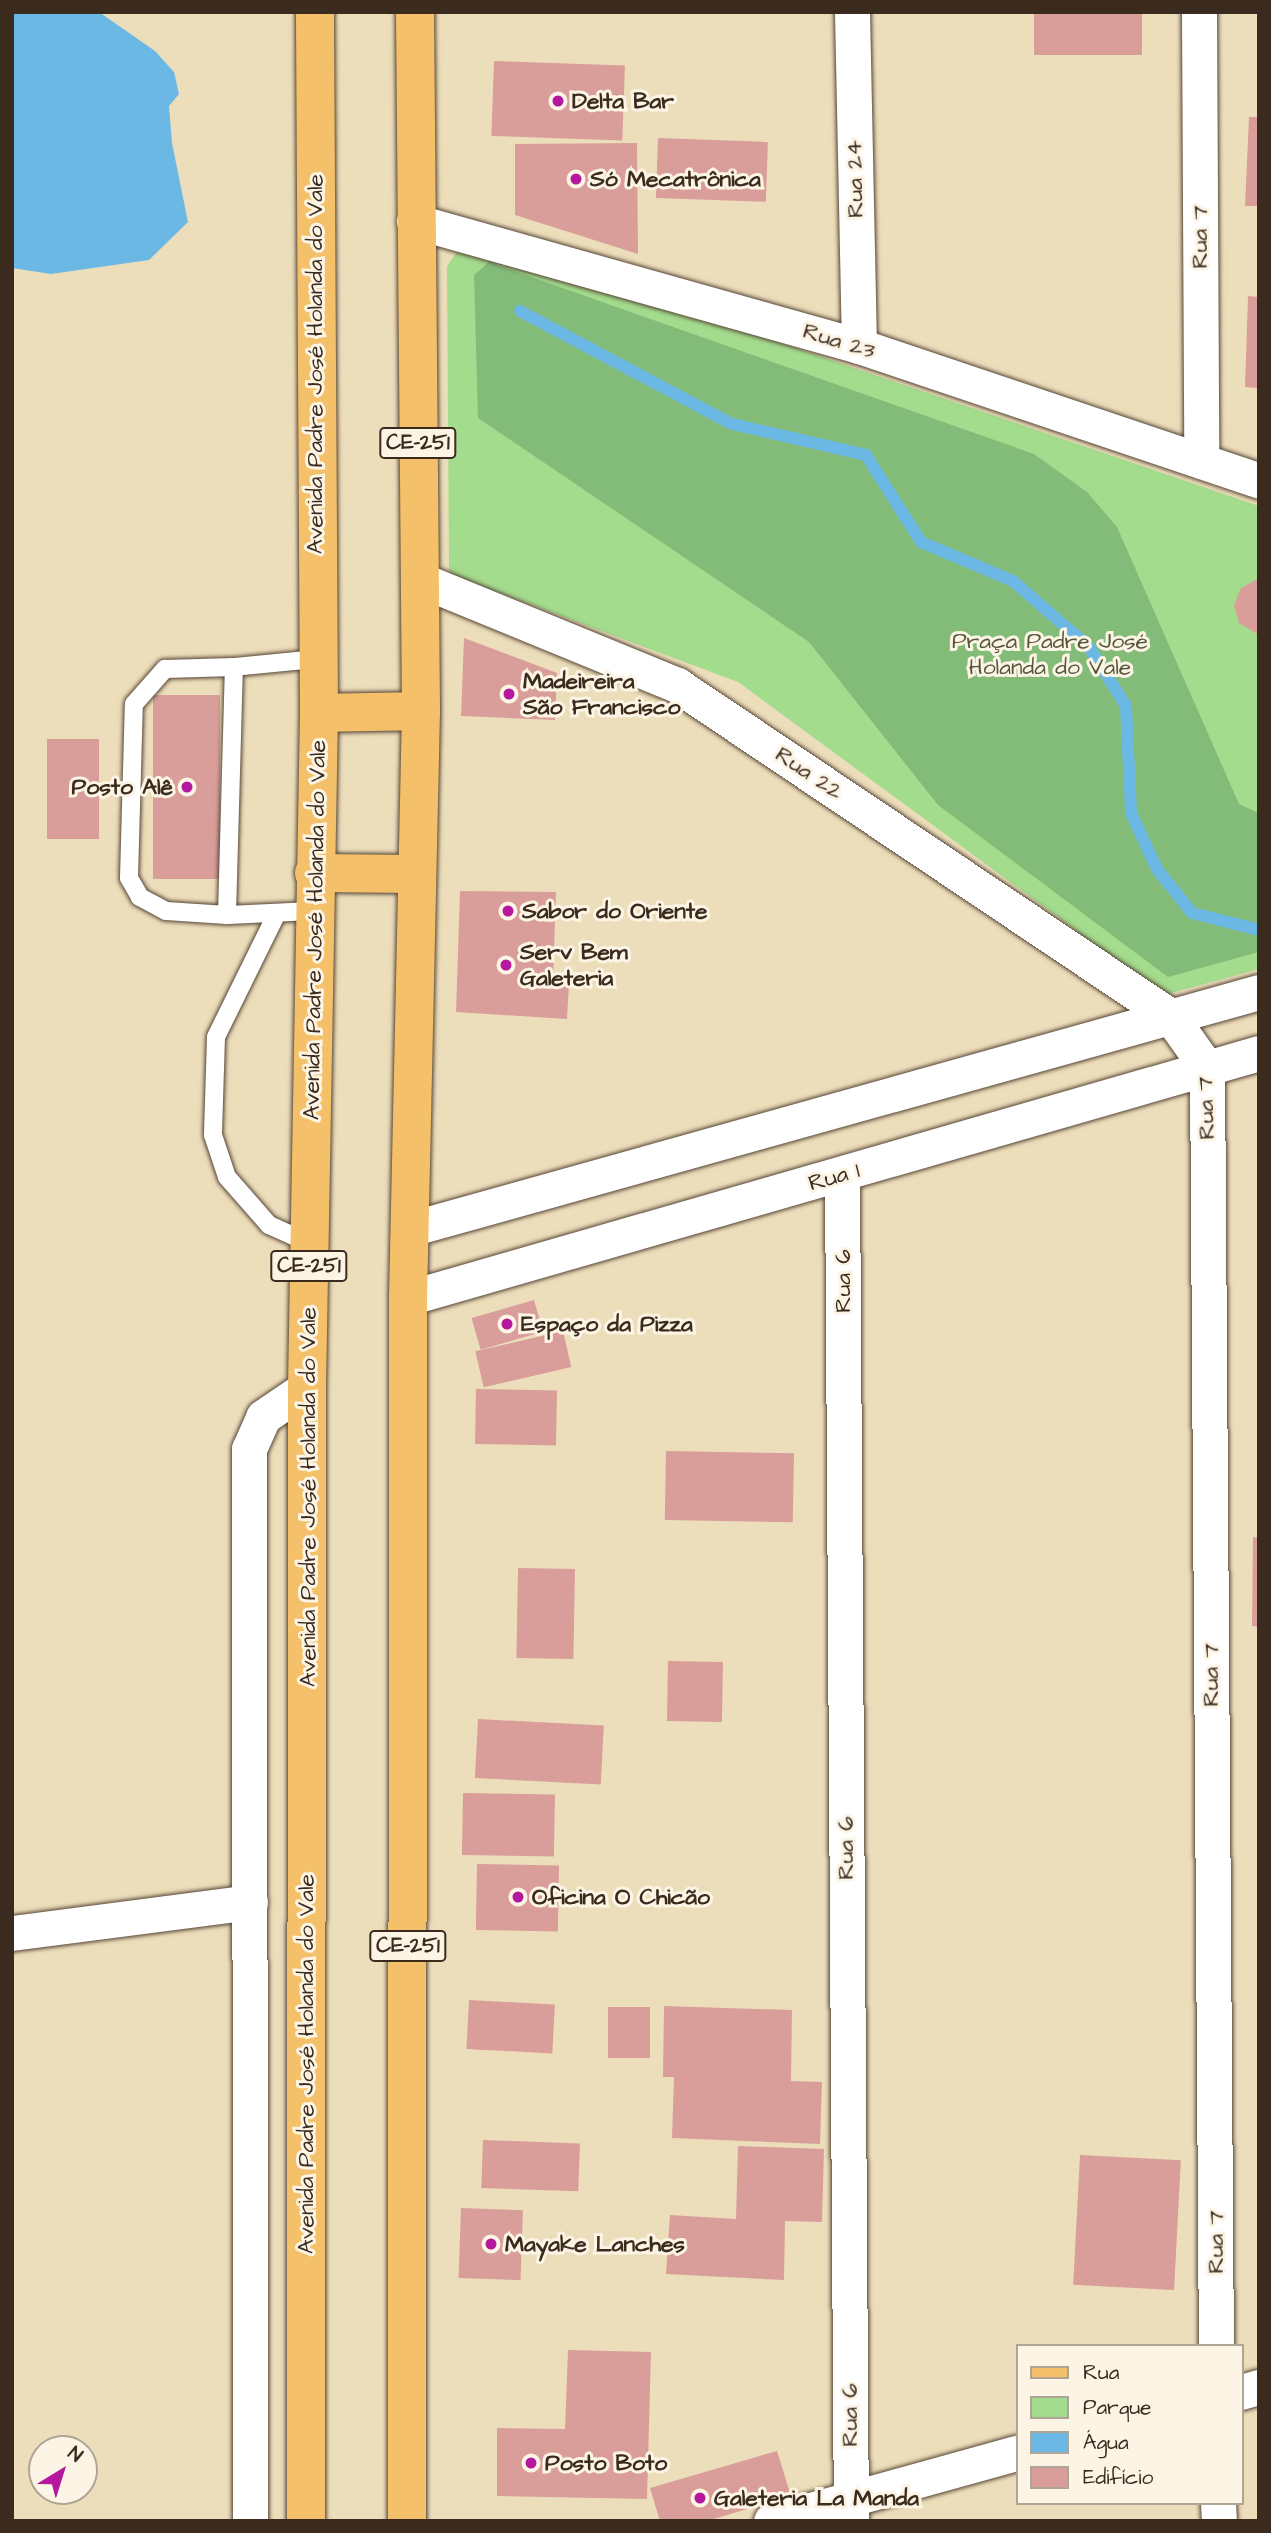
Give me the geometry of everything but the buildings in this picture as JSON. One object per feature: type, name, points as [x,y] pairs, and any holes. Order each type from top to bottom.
[{"type":"main road","name":"Avenida Padre José Holanda do Vale","points":[[306,2521],[307,1387],[313,911],[319,713],[316,659],[315,12]]},
{"type":"main road","name":"CE-251","points":[[407,2521],[408,1298],[421,711],[414,221],[415,12]]},
{"type":"main road","points":[[319,713],[421,711]]},
{"type":"main road","points":[[314,873],[416,874]]},
{"type":"street","name":"Rua 24","points":[[852,12],[859,346]]},
{"type":"street","name":"Rua 7","points":[[1199,12],[1200,461]]},
{"type":"street","name":"Rua 23","points":[[414,221],[859,346],[1259,481]]},
{"type":"street","name":"Rua 22","points":[[421,580],[677,685],[1170,1016]]},
{"type":"street","points":[[410,1229],[1259,992]]},
{"type":"street","name":"Rua 7","points":[[1170,1016],[1207,1068],[1216,2344]]},
{"type":"street","name":"Rua 1","points":[[408,1298],[1259,1053]]},
{"type":"street","name":"Rua 6","points":[[842,1175],[850,2509]]},
{"type":"street","points":[[250,2521],[249,1449],[263,1417],[307,1387]]},
{"type":"street","points":[[12,1933],[250,1902]]},
{"type":"street","points":[[771,2521],[850,2509],[1016,2453]]},
{"type":"lane","points":[[313,911],[276,915],[227,915],[166,911],[140,897],[129,878],[134,704],[165,668],[234,667],[316,659]]},
{"type":"lane","points":[[227,915],[234,667]]},
{"type":"lane","points":[[276,915],[216,1037],[213,1135],[227,1177],[269,1225],[309,1242]]},
{"type":"green space","name":"Praça Padre José Holanda do Vale","points":[[462,245],[497,246],[1259,506],[1259,969],[1164,995],[738,682],[449,574],[447,266]]},
{"type":"green space","name":"Praça Padre José Holanda do Vale","points":[[489,262],[1034,454],[1087,492],[1117,527],[1239,804],[1259,813],[1259,952],[1168,977],[938,805],[809,642],[478,418],[474,275]]},
{"type":"water","points":[[12,12],[99,12],[155,51],[174,72],[179,94],[169,106],[172,143],[188,222],[149,260],[51,274],[12,268]]},
{"type":"waterway","points":[[520,311],[732,424],[866,455],[921,542],[1013,581],[1089,647],[1126,706],[1131,813],[1157,869],[1192,913],[1259,930]]},
{"type":"place","name":"Delta Bar","points":[[558,101]]},
{"type":"place","name":"Só Mecatrônica","points":[[576,179]]},
{"type":"place","name":"Madeireira São Francisco","points":[[509,694]]},
{"type":"place","name":"Posto Alê","points":[[187,787]]},
{"type":"place","name":"Sabor do Oriente","points":[[508,911]]},
{"type":"place","name":"Serv Bem Galeteria","points":[[506,965]]},
{"type":"place","name":"Espaço da Pizza","points":[[507,1324]]},
{"type":"place","name":"Oficina O Chicão","points":[[518,1897]]},
{"type":"place","name":"Mayake Lanches","points":[[491,2244]]},
{"type":"place","name":"Posto Boto","points":[[531,2463]]},
{"type":"place","name":"Galeteria La Manda","points":[[700,2498]]}]
